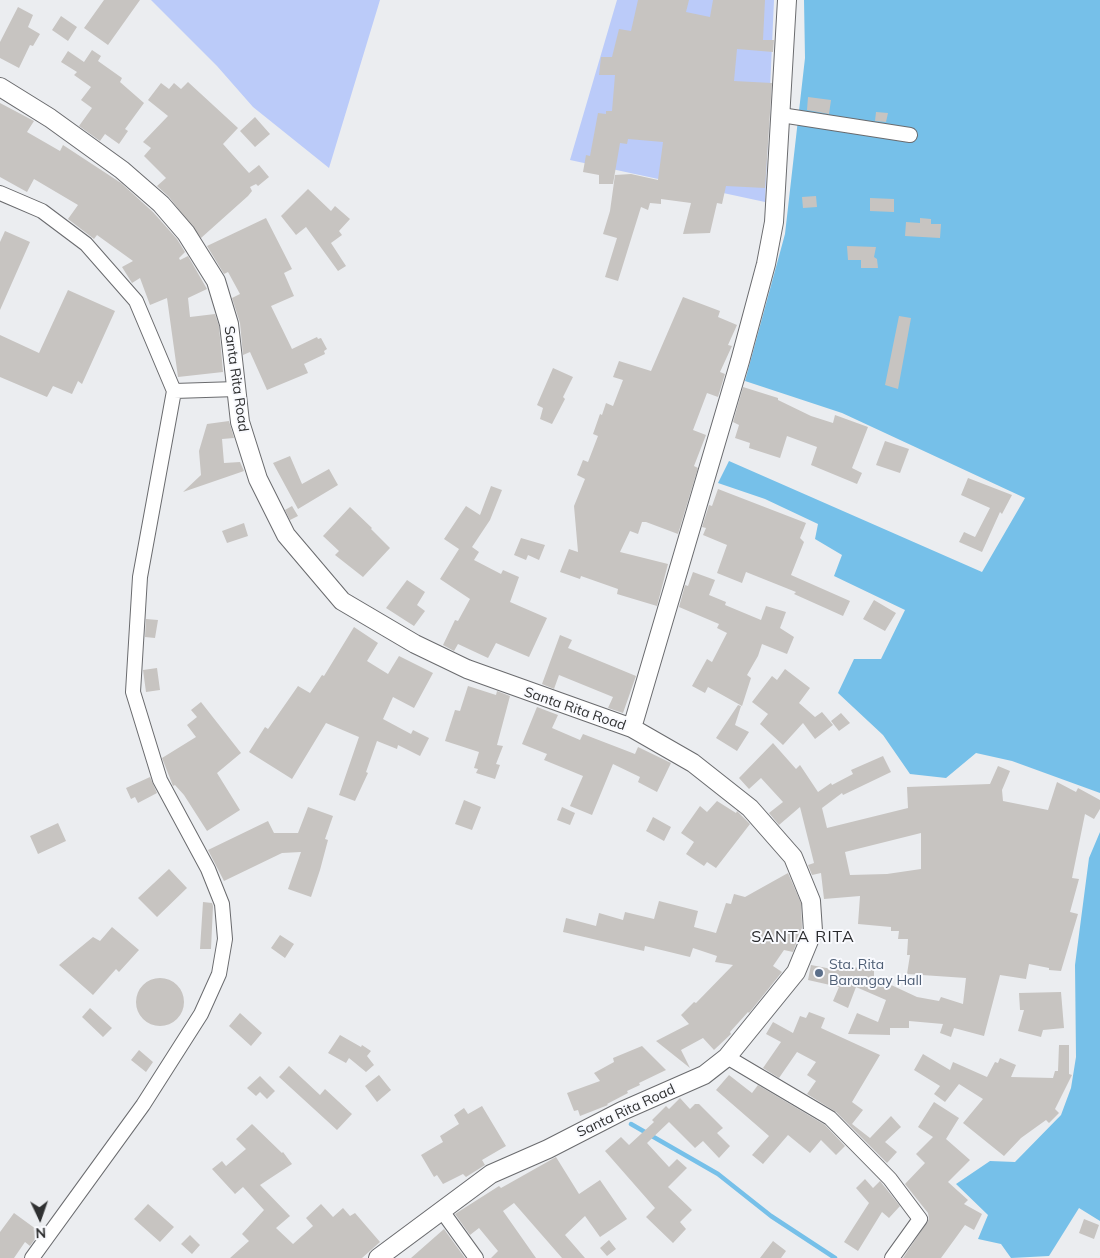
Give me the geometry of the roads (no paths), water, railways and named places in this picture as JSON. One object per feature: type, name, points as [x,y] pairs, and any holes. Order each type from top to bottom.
[{"type":"street","points":[[632,728],[740,361],[764,271],[774,222],[787,0]]},
{"type":"street","name":"Santa Rita Road","points":[[0,87],[50,118],[122,170],[161,204],[186,233],[216,281],[229,324],[240,422],[250,458],[286,536],[342,601],[415,644],[466,669],[632,728],[693,763],[750,808],[793,857],[811,901],[813,931],[796,972],[727,1057],[704,1075],[622,1110],[548,1149],[491,1174],[378,1258]]},
{"type":"street","points":[[781,115],[910,135]]},
{"type":"street","points":[[0,193],[42,211],[86,244],[136,301],[174,391],[140,577],[133,692],[160,780],[208,870],[222,904],[225,939],[218,974],[201,1014],[143,1105],[32,1258]]},
{"type":"street","points":[[174,391],[237,389]]},
{"type":"street","points":[[727,1057],[830,1118],[890,1179],[920,1219],[892,1258]]},
{"type":"street","points":[[442,1211],[476,1258]]},
{"type":"waterway","points":[[631,1124],[718,1174],[771,1216],[835,1258]]},
{"type":"place","name":"Sta. Rita Barangay Hall","points":[[819,973]]},
{"type":"district","name":"SANTA RITA","points":[[803,937]]}]
